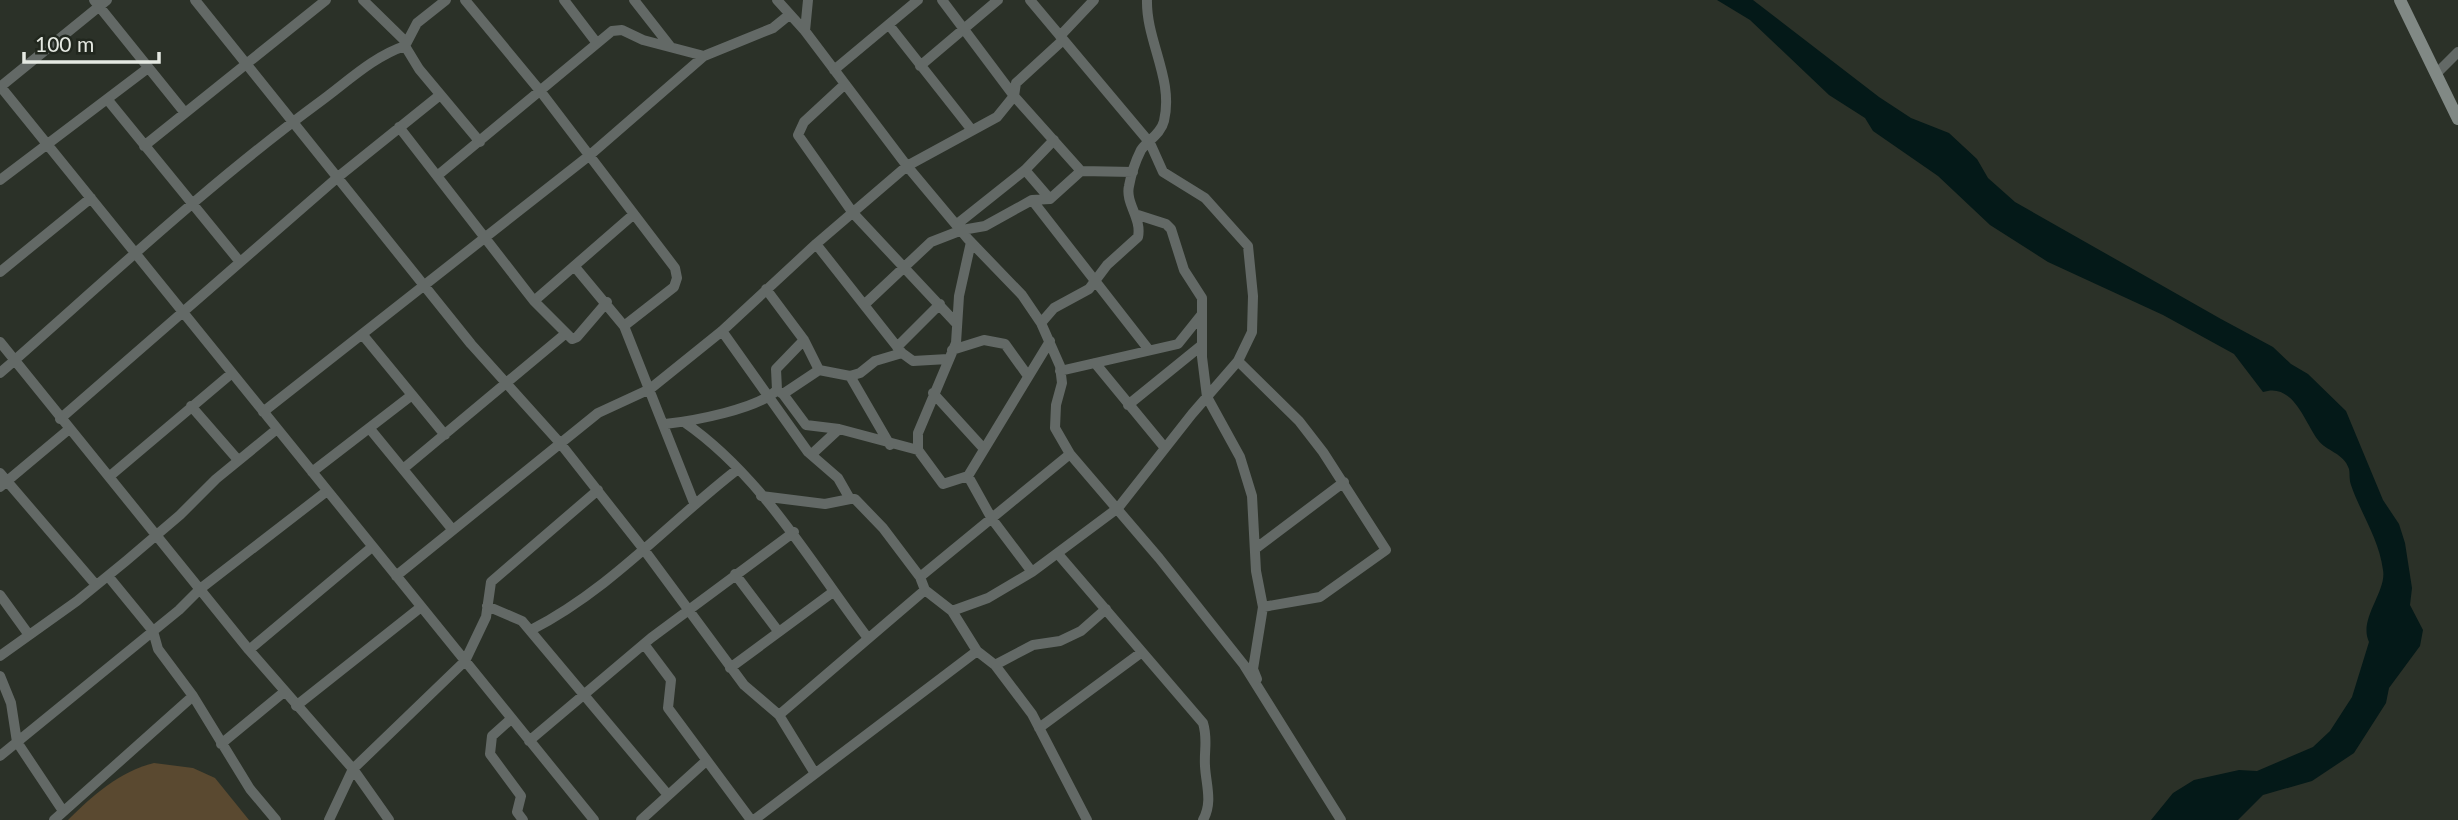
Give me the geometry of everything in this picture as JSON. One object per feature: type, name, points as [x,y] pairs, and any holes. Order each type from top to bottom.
[{"type":"street","points":[[195,0],[424,286],[598,490],[689,609],[730,668],[744,685],[779,715],[814,772]]},
{"type":"street","points":[[144,146],[326,0]]},
{"type":"street","points":[[363,0],[405,43],[419,69],[480,142]]},
{"type":"street","points":[[0,373],[192,205],[293,122],[370,65],[405,43],[417,23],[446,0]]},
{"type":"street","points":[[465,0],[541,92],[675,268],[677,278],[671,290],[624,326]]},
{"type":"street","points":[[634,0],[670,46]]},
{"type":"street","points":[[777,0],[805,31],[844,85],[971,242],[1022,295],[1041,323],[1060,371],[1062,383],[1056,405],[1055,428],[1070,454],[1118,508],[1244,665],[1341,820]]},
{"type":"street","points":[[805,31],[808,0]]},
{"type":"street","points":[[834,71],[918,0]]},
{"type":"street","points":[[943,0],[1014,96],[1081,171]]},
{"type":"street","points":[[920,66],[998,0]]},
{"type":"street","points":[[952,611],[988,598],[1032,572],[1118,508],[1238,361],[1252,332],[1248,246],[1205,198],[1163,172],[1150,143],[1030,0]]},
{"type":"street","points":[[396,576],[598,413],[650,389],[722,331],[816,244],[908,166],[997,117],[1014,96],[1016,82],[1061,38],[1094,0]]},
{"type":"street","points":[[1041,323],[1054,308],[1079,296],[1095,282],[1107,265],[1138,237],[1138,215],[1128,195],[1133,172],[1142,148],[1150,143],[1164,122],[1164,72],[1147,19],[1147,0]]},
{"type":"street","points":[[2400,0],[2458,119]]},
{"type":"street","points":[[185,113],[100,2],[0,86],[594,820]]},
{"type":"street","points":[[570,2],[596,42]]},
{"type":"street","points":[[263,412],[590,155],[705,56],[773,27],[789,15]]},
{"type":"street","points":[[889,25],[971,130]]},
{"type":"street","points":[[437,176],[541,92],[612,30],[622,30],[643,40],[705,56]]},
{"type":"street","points":[[2437,73],[2458,52]]},
{"type":"street","points":[[0,180],[148,68]]},
{"type":"street","points":[[844,85],[804,122],[798,135],[853,212],[956,323]]},
{"type":"street","points":[[60,419],[338,177],[440,95]]},
{"type":"street","points":[[107,99],[240,262]]},
{"type":"street","points":[[399,127],[534,301],[565,334],[575,338],[607,302]]},
{"type":"street","points":[[865,304],[930,242],[959,227],[1026,170],[1054,140]]},
{"type":"street","points":[[1026,170],[1050,199]]},
{"type":"street","points":[[959,227],[985,226],[1032,200],[1050,199],[1081,171],[1133,172]]},
{"type":"street","points":[[0,272],[91,198]]},
{"type":"street","points":[[1032,200],[1149,350]]},
{"type":"street","points":[[534,301],[635,214]]},
{"type":"street","points":[[1138,215],[1166,224],[1171,229],[1184,270],[1202,298],[1202,345],[1207,397],[1240,457],[1252,496],[1255,549],[1264,607],[1253,669],[1264,695]]},
{"type":"street","points":[[971,242],[950,354],[918,433],[918,450],[943,484],[968,477],[1049,341]]},
{"type":"street","points":[[816,244],[899,350],[913,360],[950,354],[984,340],[1005,344],[1028,376]]},
{"type":"street","points":[[575,267],[607,302],[624,326],[694,503]]},
{"type":"street","points":[[766,289],[804,340],[819,370]]},
{"type":"street","points":[[665,424],[684,422],[777,393],[819,370],[850,376],[860,373],[875,361],[899,350],[940,304]]},
{"type":"street","points":[[1060,371],[1178,344],[1202,314]]},
{"type":"street","points":[[722,331],[747,368],[777,393],[806,425]]},
{"type":"street","points":[[362,334],[444,435]]},
{"type":"street","points":[[402,469],[565,334]]},
{"type":"street","points":[[804,340],[776,369],[777,393],[795,432],[812,454],[838,478],[850,499]]},
{"type":"street","points":[[0,342],[68,430],[110,476],[249,650],[353,769],[389,820]]},
{"type":"street","points":[[1128,405],[1202,345]]},
{"type":"street","points":[[1238,361],[1299,421],[1344,482],[1386,550],[1320,597],[1264,607]]},
{"type":"street","points":[[1095,363],[1165,448]]},
{"type":"street","points":[[110,476],[232,373]]},
{"type":"street","points":[[850,376],[890,444]]},
{"type":"street","points":[[933,393],[984,449]]},
{"type":"street","points":[[312,472],[412,395]]},
{"type":"street","points":[[191,406],[238,460]]},
{"type":"street","points":[[684,422],[711,440],[794,532],[833,592],[867,637]]},
{"type":"street","points":[[795,432],[806,425],[839,429],[918,450]]},
{"type":"street","points":[[0,656],[108,576],[156,536],[238,460],[277,429]]},
{"type":"street","points":[[370,429],[452,529]]},
{"type":"street","points":[[812,454],[839,429]]},
{"type":"street","points":[[4,485],[68,430]]},
{"type":"street","points":[[920,577],[1070,454]]},
{"type":"street","points":[[531,630],[591,595],[645,551],[694,503],[738,469]]},
{"type":"street","points":[[0,472],[4,485],[96,585]]},
{"type":"street","points":[[968,477],[992,519],[1032,572]]},
{"type":"street","points":[[1255,549],[1344,482]]},
{"type":"street","points":[[329,820],[353,769],[465,661],[486,617],[491,582],[598,490]]},
{"type":"street","points":[[0,756],[153,631],[200,589],[327,491]]},
{"type":"street","points":[[760,496],[825,504],[855,499],[883,528],[920,577],[925,590],[952,611],[977,651],[995,665],[1039,728],[1087,820]]},
{"type":"street","points":[[529,741],[644,644],[794,532]]},
{"type":"street","points":[[249,650],[372,547]]},
{"type":"street","points":[[1058,554],[1203,723],[1208,738],[1205,765],[1209,798],[1203,820]]},
{"type":"street","points":[[735,575],[778,631]]},
{"type":"street","points":[[108,576],[153,631],[158,649],[193,696],[220,744],[276,820]]},
{"type":"street","points":[[779,715],[925,590]]},
{"type":"street","points":[[730,668],[833,592]]},
{"type":"street","points":[[0,595],[29,635]]},
{"type":"street","points":[[487,606],[523,621],[668,796]]},
{"type":"street","points":[[296,706],[421,607]]},
{"type":"street","points":[[995,665],[1033,645],[1060,641],[1081,631],[1105,609]]},
{"type":"street","points":[[644,644],[671,680],[668,708],[752,820],[977,651]]},
{"type":"street","points":[[1039,728],[1142,652]]},
{"type":"street","points":[[0,677],[11,703],[17,742],[63,811]]},
{"type":"street","points":[[220,744],[284,692]]},
{"type":"street","points":[[54,820],[193,696]]},
{"type":"street","points":[[508,820],[520,816],[521,796],[489,754],[492,736],[511,719]]},
{"type":"street","points":[[641,820],[706,761]]},
{"type":"shaded area","points":[[1717,0],[1753,0],[1879,97],[1911,118],[1949,133],[1977,159],[1988,178],[2015,202],[2273,347],[2291,364],[2308,374],[2346,411],[2383,500],[2399,524],[2412,588],[2410,605],[2423,630],[2420,646],[2389,688],[2386,703],[2354,753],[2312,781],[2263,795],[2238,820],[2151,820],[2173,793],[2194,780],[2239,770],[2257,771],[2313,747],[2330,731],[2352,697],[2369,642],[2367,624],[2381,587],[2383,570],[2374,537],[2351,485],[2347,464],[2318,440],[2290,398],[2273,390],[2263,392],[2234,354],[2163,315],[2048,262],[1990,225],[1938,176],[1873,131],[1865,118],[1829,95],[1750,20]]},
{"type":"shaded area","points":[[154,763],[193,768],[215,778],[249,820],[68,820],[118,778]]}]
